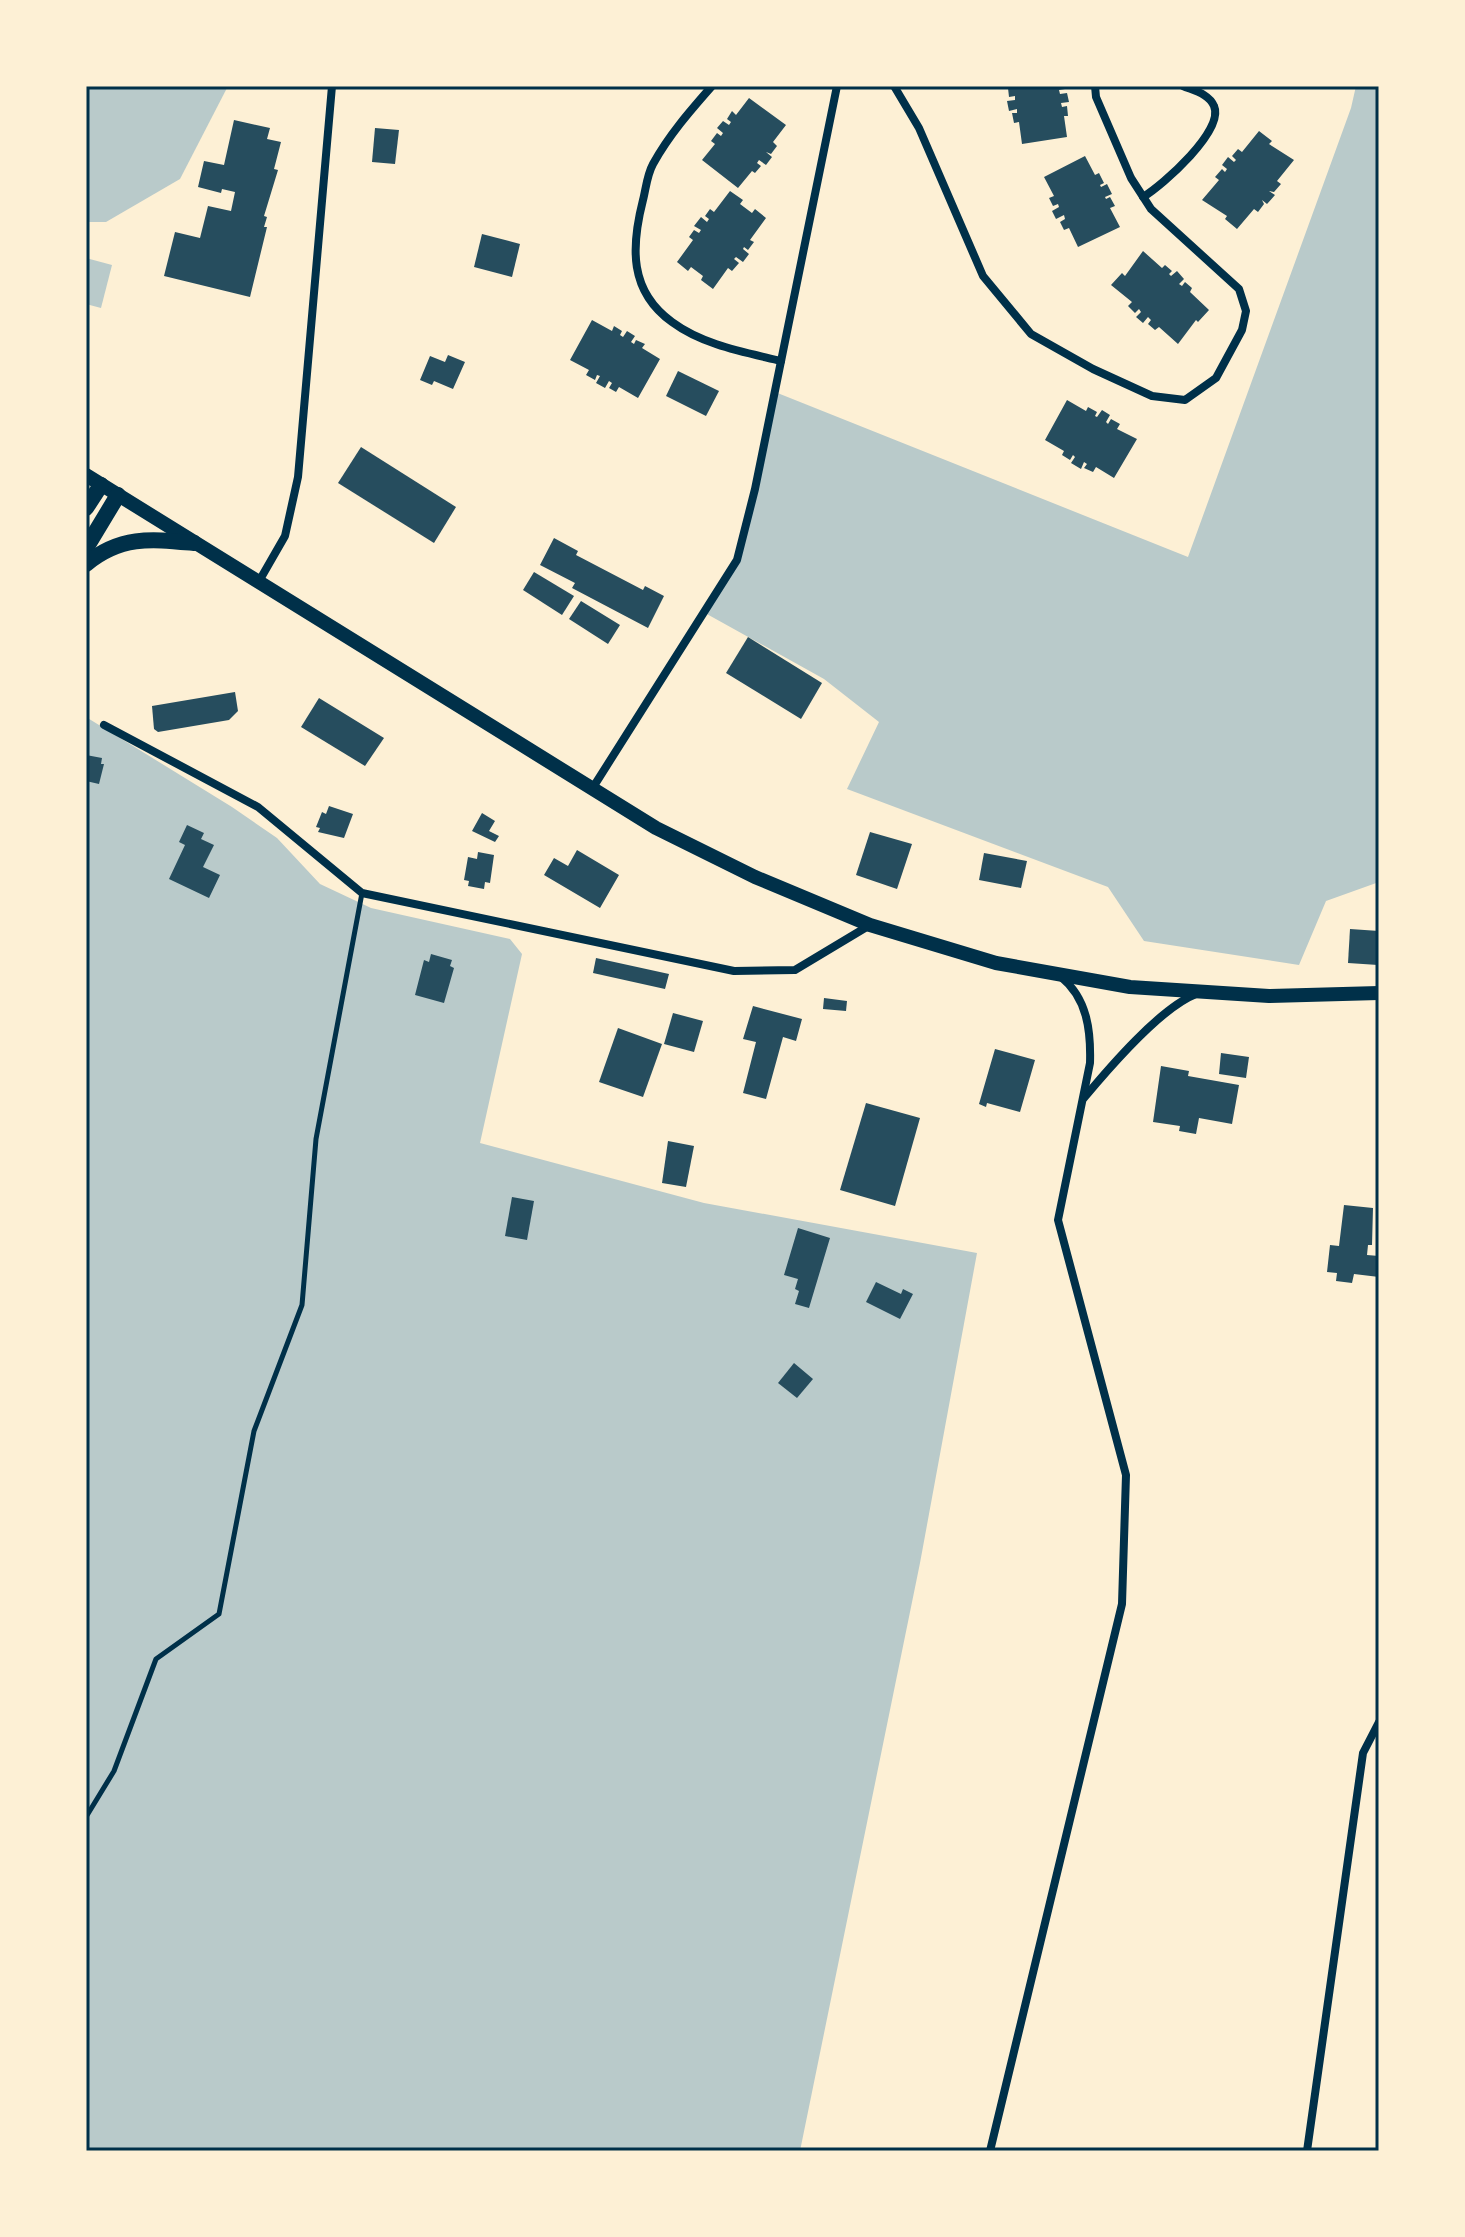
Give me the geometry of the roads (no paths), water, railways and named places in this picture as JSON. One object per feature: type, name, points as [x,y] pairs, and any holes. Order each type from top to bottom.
[{"type":"highway","points":[[86,508],[101,485]]},
{"type":"highway","points":[[86,548],[118,495]]},
{"type":"highway","points":[[86,564],[124,542],[150,539],[194,543]]},
{"type":"main road","points":[[86,475],[592,789],[701,852],[870,925],[996,963],[1130,987],[1269,996],[1379,993]]},
{"type":"street","points":[[258,583],[285,536],[298,477],[332,86]]},
{"type":"street","points":[[712,86],[681,121],[651,167],[639,212],[634,257],[643,294],[671,321],[705,341],[781,361]]},
{"type":"street","points":[[592,789],[737,560],[755,489],[837,86]]},
{"type":"street","points":[[894,86],[919,128],[983,276],[1031,334],[1093,369],[1152,396],[1185,400],[1216,378],[1242,330],[1246,311],[1239,289],[1151,209],[1131,178],[1096,97],[1095,86]]},
{"type":"street","points":[[1143,197],[1168,177],[1205,138],[1216,120],[1216,109],[1210,98],[1183,86]]},
{"type":"street","points":[[104,725],[258,807],[362,893],[734,971],[795,970],[870,925]]},
{"type":"street","points":[[990,2151],[1122,1604],[1126,1475],[1058,1220],[1090,1049],[1083,1006],[1074,987],[1059,974]]},
{"type":"street","points":[[1083,1099],[1113,1063],[1156,1022],[1188,997],[1201,992]]},
{"type":"street","points":[[1307,2151],[1363,1753],[1379,1722]]},
{"type":"lane","points":[[86,1817],[114,1771],[156,1659],[219,1614],[254,1431],[302,1305],[316,1139],[362,893]]}]
